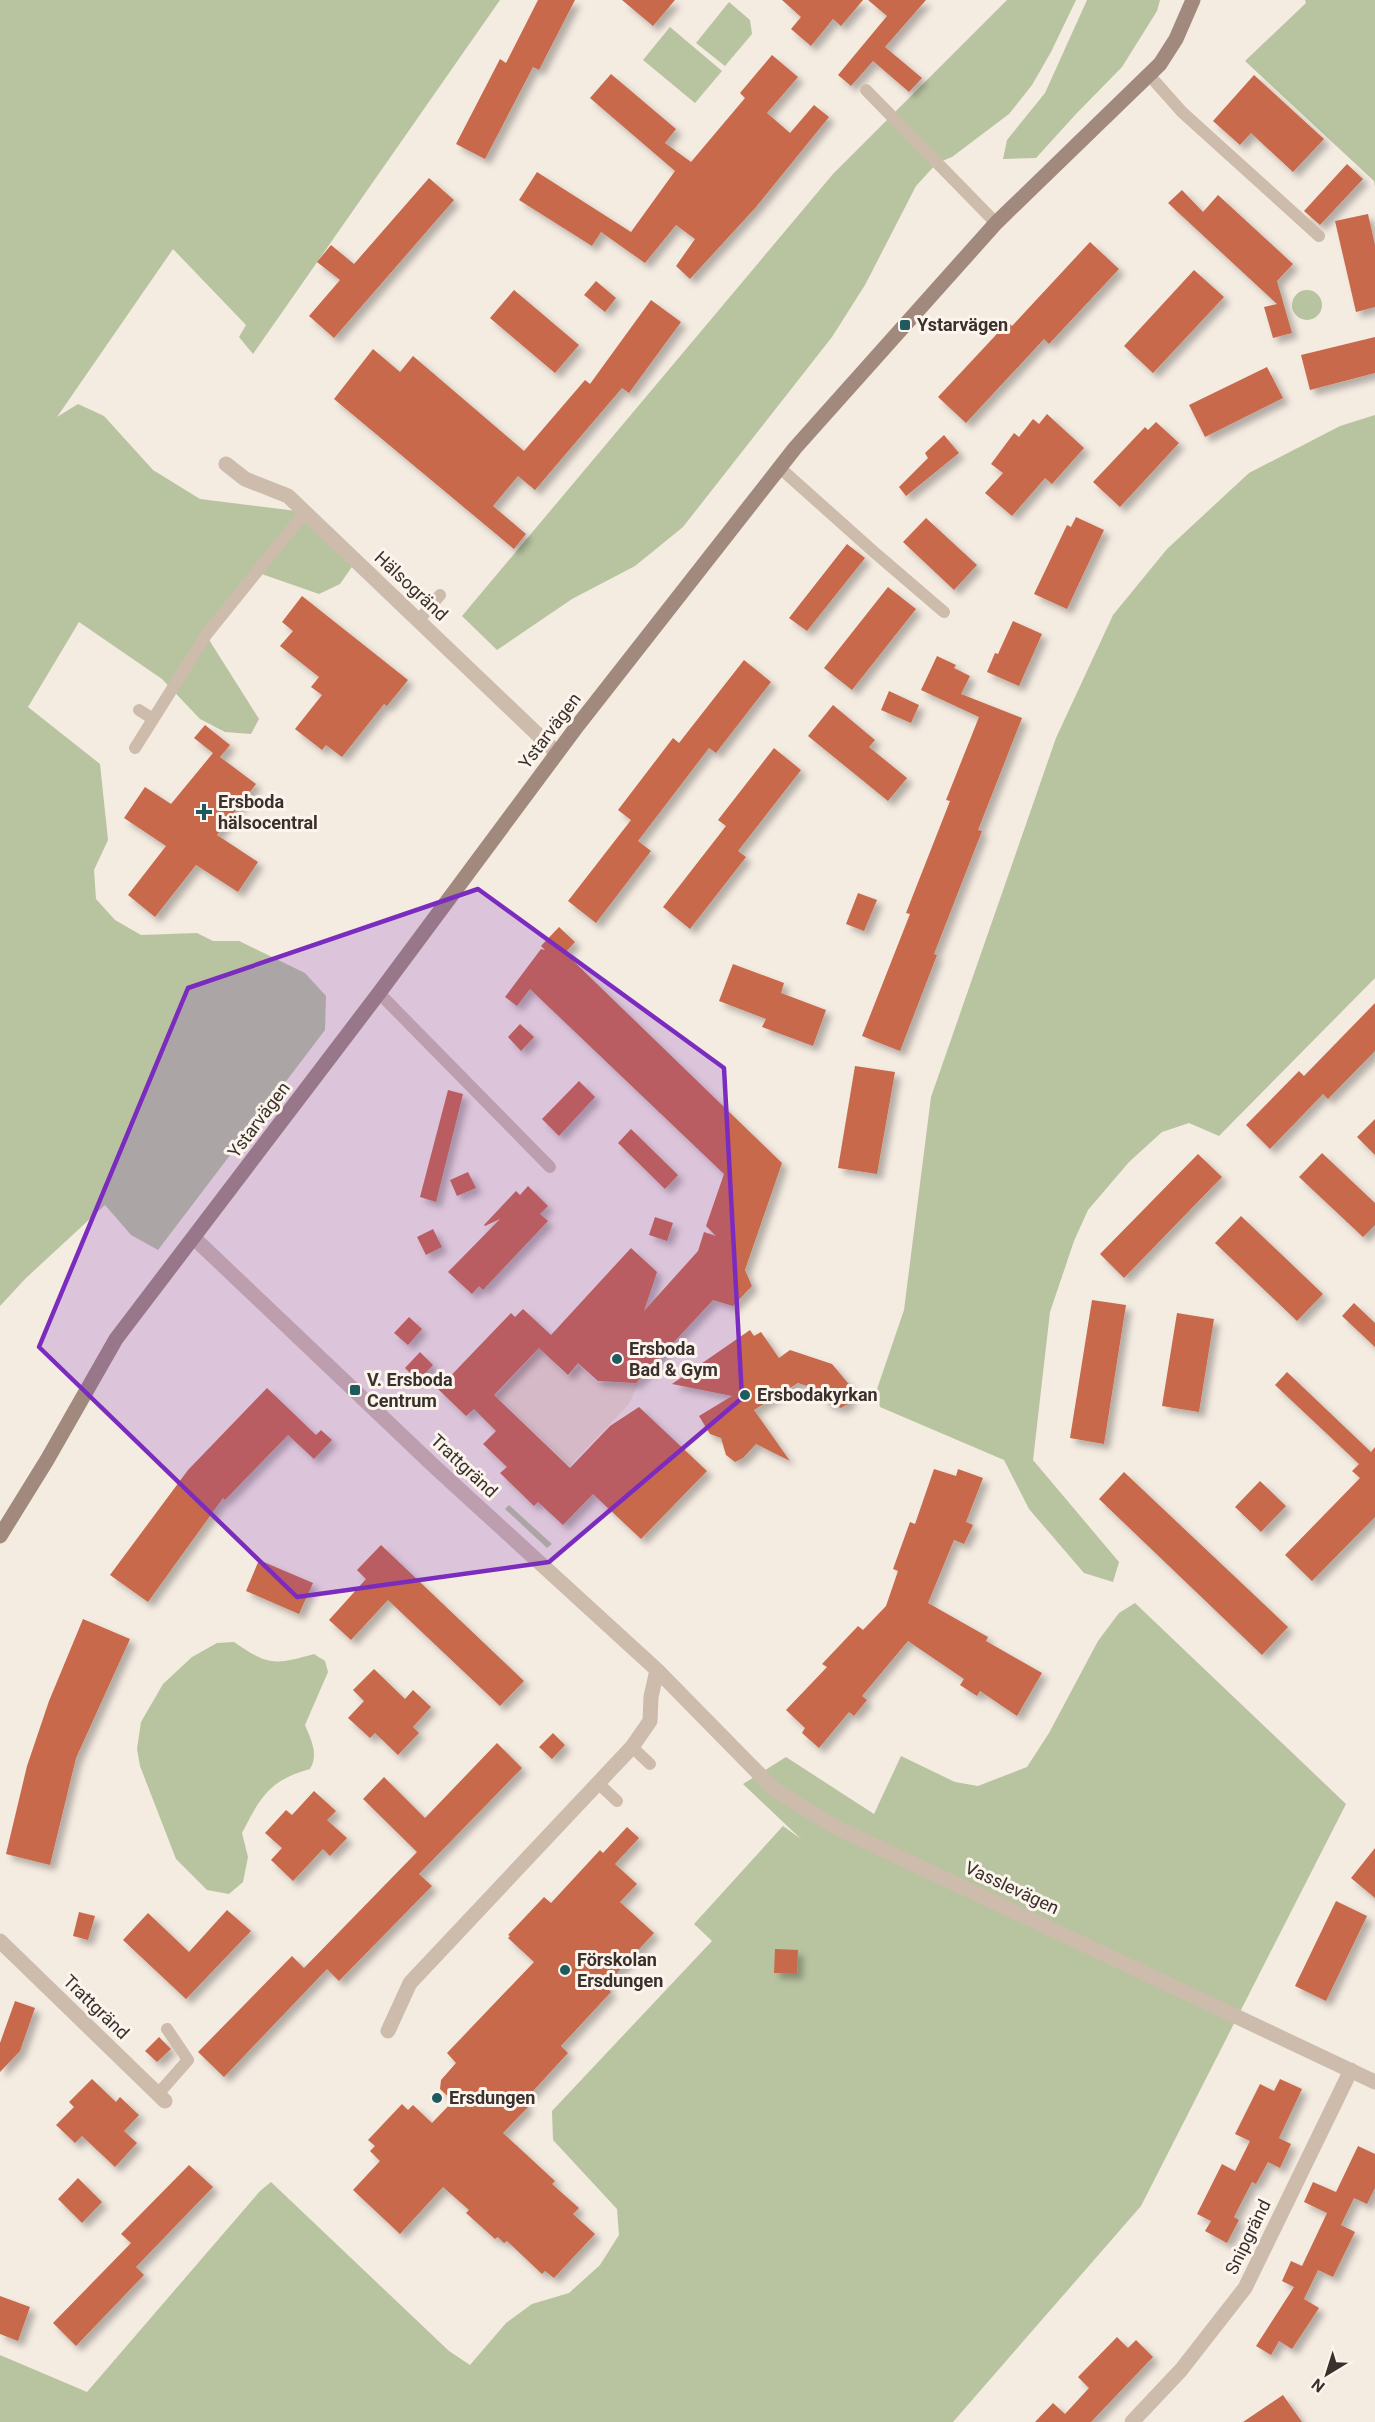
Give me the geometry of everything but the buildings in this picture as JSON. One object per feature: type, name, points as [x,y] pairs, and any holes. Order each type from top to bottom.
[{"type":"street","name":"Ystarvägen","points":[[0,1536],[116,1339],[379,993],[557,753],[780,468],[996,223],[1150,76],[1176,39],[1193,0]]},
{"type":"street","name":"Hälsogränd","points":[[226,464],[245,478],[288,496],[557,753]]},
{"type":"street","name":"Trattgränd","points":[[194,1238],[436,1468],[685,1699]]},
{"type":"street","points":[[388,2031],[410,1983],[632,1747],[650,1720],[651,1697],[657,1671]]},
{"type":"street","name":"Vasslevägen","points":[[685,1699],[774,1789],[833,1826],[1351,2070]]},
{"type":"street","name":"Trattgränd","points":[[0,1941],[162,2097]]},
{"type":"street","points":[[1351,2070],[1375,2082]]},
{"type":"street","name":"Snipgränd","points":[[1132,2422],[1181,2370],[1245,2288],[1351,2070]]},
{"type":"lane","points":[[1150,76],[1182,112],[1319,236]]},
{"type":"lane","points":[[866,90],[996,223]]},
{"type":"lane","points":[[780,468],[944,612]]},
{"type":"lane","points":[[135,748],[206,635],[305,512]]},
{"type":"lane","points":[[419,620],[440,595]]},
{"type":"lane","points":[[139,710],[153,719]]},
{"type":"lane","points":[[379,993],[550,1167]]},
{"type":"lane","points":[[632,1747],[650,1764]]},
{"type":"lane","points":[[598,1783],[617,1801]]},
{"type":"lane","points":[[162,2097],[188,2060],[167,2029]]},
{"type":"highlighted area","points":[[478,889],[724,1068],[742,1398],[549,1562],[297,1597],[39,1347],[188,988]]},
{"type":"green space","points":[[0,0],[500,0],[253,354],[239,337],[246,325],[173,249],[57,417],[78,404],[104,416],[153,470],[200,499],[305,512],[356,561],[340,584],[319,594],[256,572],[206,635],[259,719],[251,734],[225,732],[200,719],[162,679],[79,622],[28,707],[100,764],[108,840],[94,870],[96,899],[115,920],[141,935],[197,933],[213,941],[239,941],[305,973],[326,996],[325,1030],[158,1250],[131,1235],[105,1205],[26,1278],[0,1306]]},
{"type":"green space","points":[[1007,0],[1076,0],[1032,85],[1009,114],[952,157],[937,163],[916,186],[865,285],[832,337],[683,527],[635,566],[572,599],[497,650],[462,616],[833,174]]},
{"type":"green space","points":[[1087,0],[1160,0],[1157,11],[1122,67],[1036,158],[1003,159],[1007,140],[1045,93]]},
{"type":"green space","points":[[1305,0],[1375,0],[1375,187],[1374,181],[1245,61],[1306,3]]},
{"type":"green space","points":[[729,2],[750,20],[752,34],[725,66],[696,43]]},
{"type":"green space","points":[[670,27],[722,71],[695,103],[643,60]]},
{"type":"green space","points":[[1307,290],[1313,291],[1321,299],[1321,311],[1313,319],[1307,320],[1301,319],[1293,311],[1292,305],[1293,299],[1301,291]]},
{"type":"green space","points":[[1375,415],[1375,978],[1219,1136],[1189,1123],[1162,1132],[1129,1162],[1088,1210],[1074,1241],[1050,1312],[1033,1460],[1119,1562],[1113,1582],[1084,1573],[1029,1509],[1004,1460],[880,1407],[877,1389],[904,1310],[931,1097],[1056,738],[1113,615],[1167,549],[1249,473],[1340,426]]},
{"type":"green space","points":[[509,1505],[552,1544],[547,1548],[505,1509]]},
{"type":"green space","points":[[1135,1603],[1346,1804],[1141,2206],[953,2422],[0,2422],[0,2355],[87,2392],[260,2191],[271,2182],[449,2351],[470,2365],[506,2323],[532,2304],[569,2293],[600,2265],[619,2235],[617,2209],[553,2140],[552,2111],[712,1941],[694,1924],[783,1826],[801,1839],[743,1784],[786,1757],[874,1814],[901,1756],[955,1782],[978,1786],[1027,1767],[1049,1733],[1098,1641],[1119,1613]]},
{"type":"green space","points":[[234,1642],[255,1656],[272,1661],[290,1660],[314,1654],[325,1661],[328,1672],[305,1725],[313,1747],[313,1763],[310,1769],[296,1773],[275,1785],[254,1810],[242,1833],[248,1857],[243,1882],[229,1894],[207,1890],[176,1859],[140,1766],[137,1749],[141,1722],[163,1684],[192,1657],[217,1643]]},
{"type":"shaded area","points":[[549,1338],[567,1356],[557,1366],[568,1377],[579,1366],[597,1383],[639,1382],[629,1404],[570,1466],[496,1396]]},
{"type":"place","name":"Ystarvägen","points":[[905,325]]},
{"type":"place","name":"Ersboda hälsocentral","points":[[204,812]]},
{"type":"place","name":"Ersboda Bad & Gym","points":[[617,1359]]},
{"type":"place","name":"V. Ersboda Centrum","points":[[355,1390]]},
{"type":"place","name":"Ersbodakyrkan","points":[[745,1395]]},
{"type":"place","name":"Förskolan Ersdungen","points":[[565,1970]]},
{"type":"place","name":"Ersdungen","points":[[437,2098]]}]
